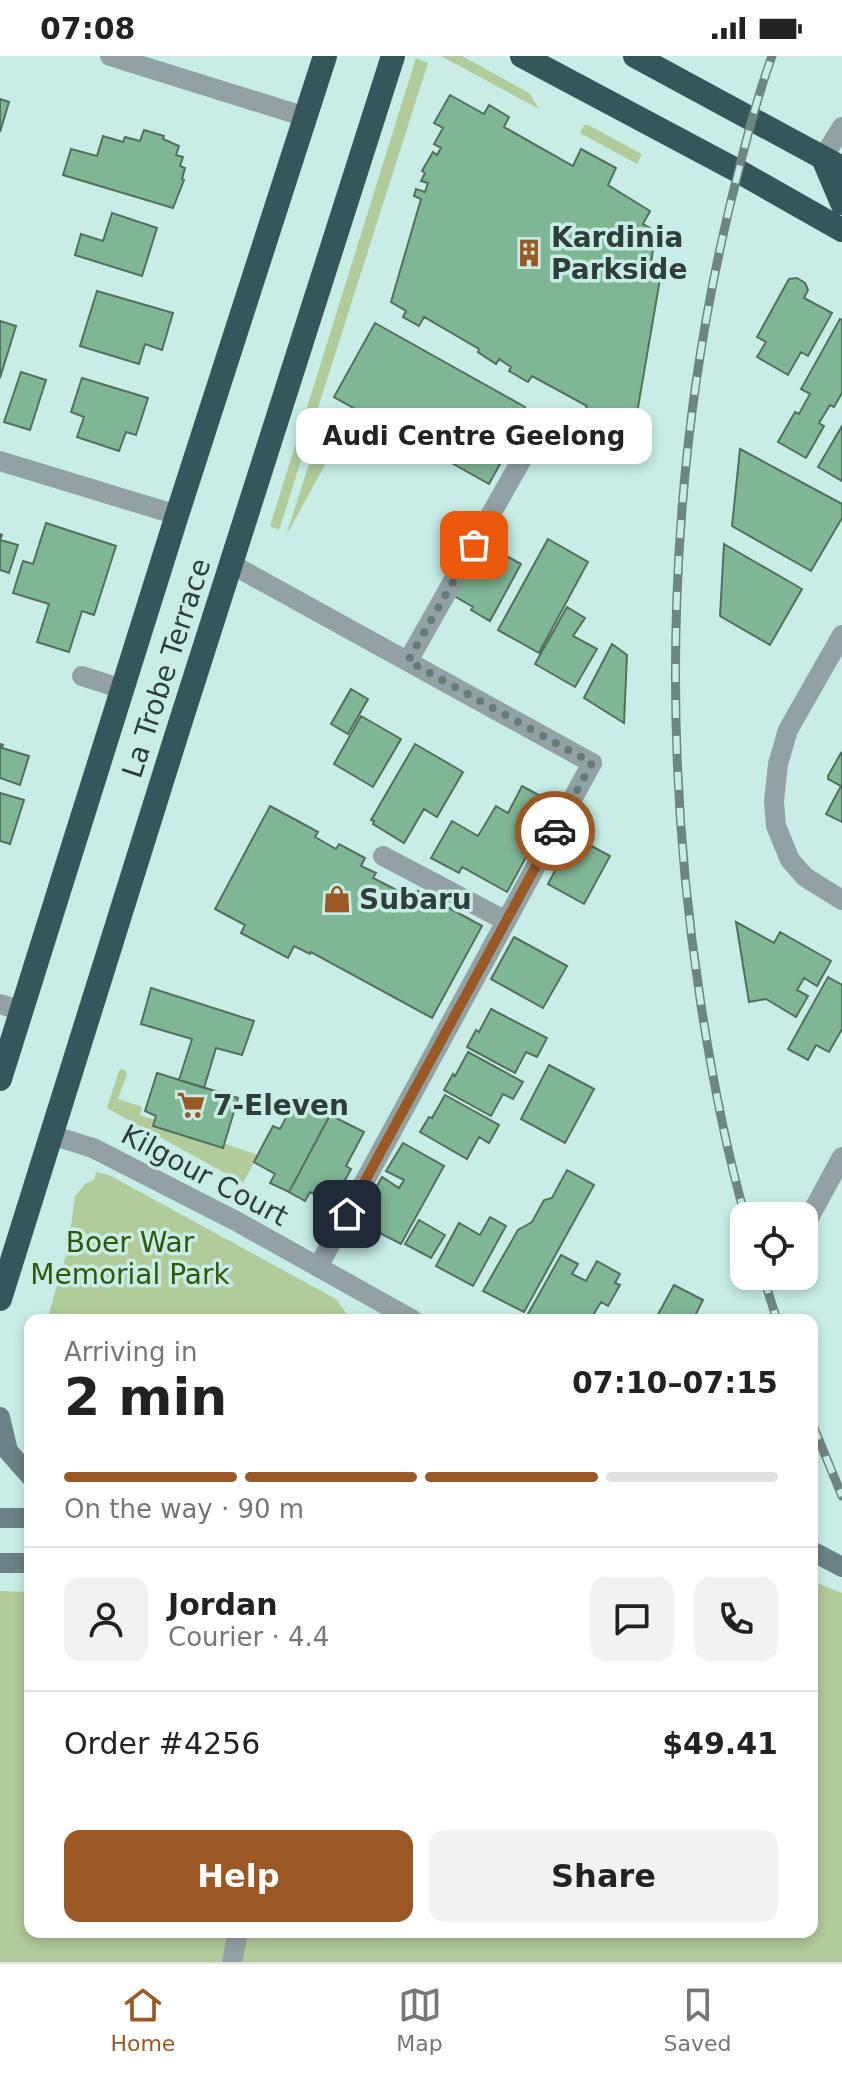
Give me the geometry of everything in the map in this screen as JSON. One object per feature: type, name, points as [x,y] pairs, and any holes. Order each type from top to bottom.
[{"type":"highway","name":"La Trobe Terrace","points":[[0,1079],[11,1008],[122,689],[325,56]]},
{"type":"highway","name":"La Trobe Terrace","points":[[0,1299],[393,56]]},
{"type":"highway","points":[[522,56],[842,230]]},
{"type":"highway","points":[[635,56],[833,163],[842,203]]},
{"type":"street","points":[[110,56],[306,117]]},
{"type":"street","points":[[833,163],[842,127]]},
{"type":"street","points":[[408,661],[544,420]]},
{"type":"street","points":[[0,461],[177,515]]},
{"type":"street","points":[[231,564],[592,763],[318,1267]]},
{"type":"street","points":[[842,635],[796,714],[782,747],[774,801],[779,837],[796,868],[819,887],[842,900]]},
{"type":"street","points":[[82,676],[122,689]]},
{"type":"street","points":[[383,856],[506,921]]},
{"type":"street","name":"Kilgour Court","points":[[51,1135],[93,1148],[236,1221],[402,1314]]},
{"type":"street","points":[[818,1202],[842,1157]]},
{"type":"street","points":[[0,1417],[8,1451],[24,1469]]},
{"type":"street","points":[[0,1518],[24,1518]]},
{"type":"street","points":[[818,1554],[842,1567]]},
{"type":"street","points":[[0,1563],[24,1563]]},
{"type":"street","points":[[232,1962],[237,1938]]},
{"type":"green space","points":[[441,56],[462,56],[529,93],[539,109]]},
{"type":"green space","points":[[416,58],[428,63],[279,530],[270,526]]},
{"type":"green space","points":[[584,125],[642,154],[637,164],[580,133]]},
{"type":"green space","points":[[324,417],[345,428],[286,536]]},
{"type":"green space","points":[[122,1069],[127,1074],[118,1099],[142,1107],[140,1115],[258,1155],[243,1183],[107,1108]]},
{"type":"green space","name":"Boer War Memorial Park","points":[[96,1172],[109,1175],[336,1299],[347,1314],[49,1314],[68,1248],[75,1196],[86,1183],[94,1180]]},
{"type":"green space","points":[[818,1583],[842,1593],[842,1962],[0,1962],[0,1591],[24,1592],[24,1938],[818,1938]]},
{"type":"building","name":"Kardinia Parkside","points":[[450,95],[484,114],[489,105],[509,117],[504,127],[573,166],[581,149],[616,168],[608,185],[650,211],[643,224],[650,228],[646,233],[655,235],[650,271],[661,273],[635,425],[621,417],[616,430],[600,420],[597,424],[582,415],[587,406],[532,376],[528,382],[509,371],[511,367],[499,359],[496,364],[478,352],[479,349],[424,317],[419,326],[403,317],[406,311],[391,302],[421,199],[414,196],[416,189],[425,192],[428,183],[421,181],[425,173],[422,171],[433,152],[437,155],[441,148],[434,144],[443,128],[434,123]]},
{"type":"building","points":[[0,99],[9,102],[0,132]]},
{"type":"building","points":[[144,130],[164,136],[163,139],[179,146],[176,155],[183,157],[180,166],[185,168],[184,180],[173,208],[63,175],[71,149],[97,156],[103,136],[123,142],[125,137],[140,141]]},
{"type":"building","points":[[112,213],[157,228],[142,276],[75,255],[81,234],[103,241]]},
{"type":"building","points":[[797,278],[805,283],[808,290],[804,298],[832,313],[808,356],[801,352],[788,375],[757,357],[766,342],[757,337],[789,279]]},
{"type":"building","points":[[97,291],[173,313],[162,350],[145,344],[139,364],[80,346]]},
{"type":"building","points":[[840,319],[842,393],[819,423],[824,426],[806,458],[778,442],[795,412],[799,414],[810,394],[801,389]]},
{"type":"building","points":[[0,321],[16,326],[0,378]]},
{"type":"building","points":[[375,323],[525,407],[515,422],[521,426],[489,484],[334,397]]},
{"type":"building","points":[[21,372],[46,380],[30,430],[4,422]]},
{"type":"building","points":[[82,378],[148,398],[136,435],[126,432],[119,451],[77,437],[84,417],[71,412]]},
{"type":"building","points":[[842,426],[842,481],[818,467]]},
{"type":"building","points":[[740,449],[842,504],[842,518],[811,571],[732,526]]},
{"type":"building","points":[[46,523],[116,546],[94,615],[82,611],[69,652],[37,642],[49,604],[13,593],[23,561],[33,564]]},
{"type":"building","points":[[548,539],[588,562],[539,653],[498,630]]},
{"type":"building","points":[[0,540],[18,545],[9,573],[0,570]]},
{"type":"building","points":[[484,544],[521,564],[490,621],[454,596]]},
{"type":"building","points":[[724,544],[802,589],[770,645],[720,616]]},
{"type":"building","points":[[567,607],[585,618],[573,636],[597,649],[575,687],[535,664]]},
{"type":"building","points":[[612,644],[627,655],[624,723],[584,698]]},
{"type":"building","points":[[351,689],[368,699],[348,734],[331,724]]},
{"type":"building","points":[[361,716],[401,739],[373,787],[334,764]]},
{"type":"building","points":[[0,744],[2,748],[29,756],[20,785],[0,778]]},
{"type":"building","points":[[415,744],[463,772],[437,817],[424,809],[404,843],[371,820]]},
{"type":"building","points":[[841,753],[842,822],[826,814],[841,786],[828,776]]},
{"type":"building","points":[[522,786],[555,804],[507,892],[462,867],[459,873],[431,858],[452,821],[478,836],[496,806],[508,813]]},
{"type":"building","points":[[0,793],[24,800],[10,844],[0,841]]},
{"type":"building","points":[[270,806],[318,832],[315,837],[336,849],[339,844],[365,858],[361,866],[376,873],[373,878],[414,899],[418,891],[482,926],[432,1018],[311,952],[294,946],[288,958],[241,933],[245,925],[215,909]]},
{"type":"building","points":[[573,836],[610,856],[584,904],[548,884]]},
{"type":"building","points":[[736,922],[774,943],[780,932],[831,961],[817,986],[804,978],[797,990],[808,996],[796,1017],[766,999],[749,1002]]},
{"type":"building","points":[[514,937],[567,966],[543,1008],[491,979]]},
{"type":"building","points":[[828,977],[842,985],[842,1029],[829,1052],[816,1045],[808,1060],[788,1049]]},
{"type":"building","points":[[151,988],[254,1021],[242,1055],[216,1048],[204,1088],[179,1080],[192,1039],[141,1024]]},
{"type":"building","points":[[491,1009],[547,1038],[537,1057],[526,1052],[515,1073],[467,1047]]},
{"type":"building","points":[[468,1052],[523,1082],[513,1099],[503,1094],[491,1116],[444,1090]]},
{"type":"building","points":[[549,1065],[594,1089],[565,1143],[521,1119]]},
{"type":"building","name":"7-Eleven","points":[[157,1073],[238,1098],[223,1148],[153,1126],[156,1116],[145,1111]]},
{"type":"building","points":[[445,1095],[499,1125],[489,1143],[479,1137],[467,1159],[420,1132]]},
{"type":"building","points":[[297,1097],[330,1115],[289,1192],[270,1183],[275,1174],[254,1162],[273,1126],[280,1129]]},
{"type":"building","points":[[330,1115],[364,1132],[346,1166],[351,1169],[332,1204],[310,1192],[305,1201],[289,1192]]},
{"type":"building","points":[[403,1143],[444,1166],[401,1244],[378,1232],[373,1239],[354,1228],[382,1177],[399,1188],[404,1180],[386,1171]]},
{"type":"building","points":[[567,1170],[594,1185],[524,1312],[483,1291],[518,1230],[532,1222],[544,1200],[552,1198]]},
{"type":"building","points":[[490,1217],[506,1226],[473,1286],[436,1266],[459,1223],[480,1235]]},
{"type":"building","points":[[419,1220],[445,1235],[431,1258],[405,1244]]},
{"type":"building","points":[[561,1255],[578,1264],[572,1274],[586,1281],[597,1261],[620,1274],[615,1283],[620,1285],[608,1306],[601,1302],[594,1314],[528,1314]]},
{"type":"building","points":[[674,1285],[703,1300],[696,1314],[658,1314]]},
{"type":"railway","points":[[741,1202],[714,1080],[687,899],[679,799],[677,598],[683,497],[694,398],[710,299],[740,165],[772,56]]},
{"type":"railway","points":[[767,1290],[775,1314]]},
{"type":"railway","points":[[818,1438],[842,1496]]},
{"type":"way so far","points":[[474,545],[408,661],[592,763],[555,831]]},
{"type":"place","name":"Kardinia Parkside","points":[[529,253]]},
{"type":"place","name":"Audi Centre Geelong","points":[[474,545]]},
{"type":"place","name":"Subaru","points":[[337,899]]},
{"type":"place","name":"7-Eleven","points":[[191,1105]]},
{"type":"route","points":[[347,1214],[555,831]]}]
